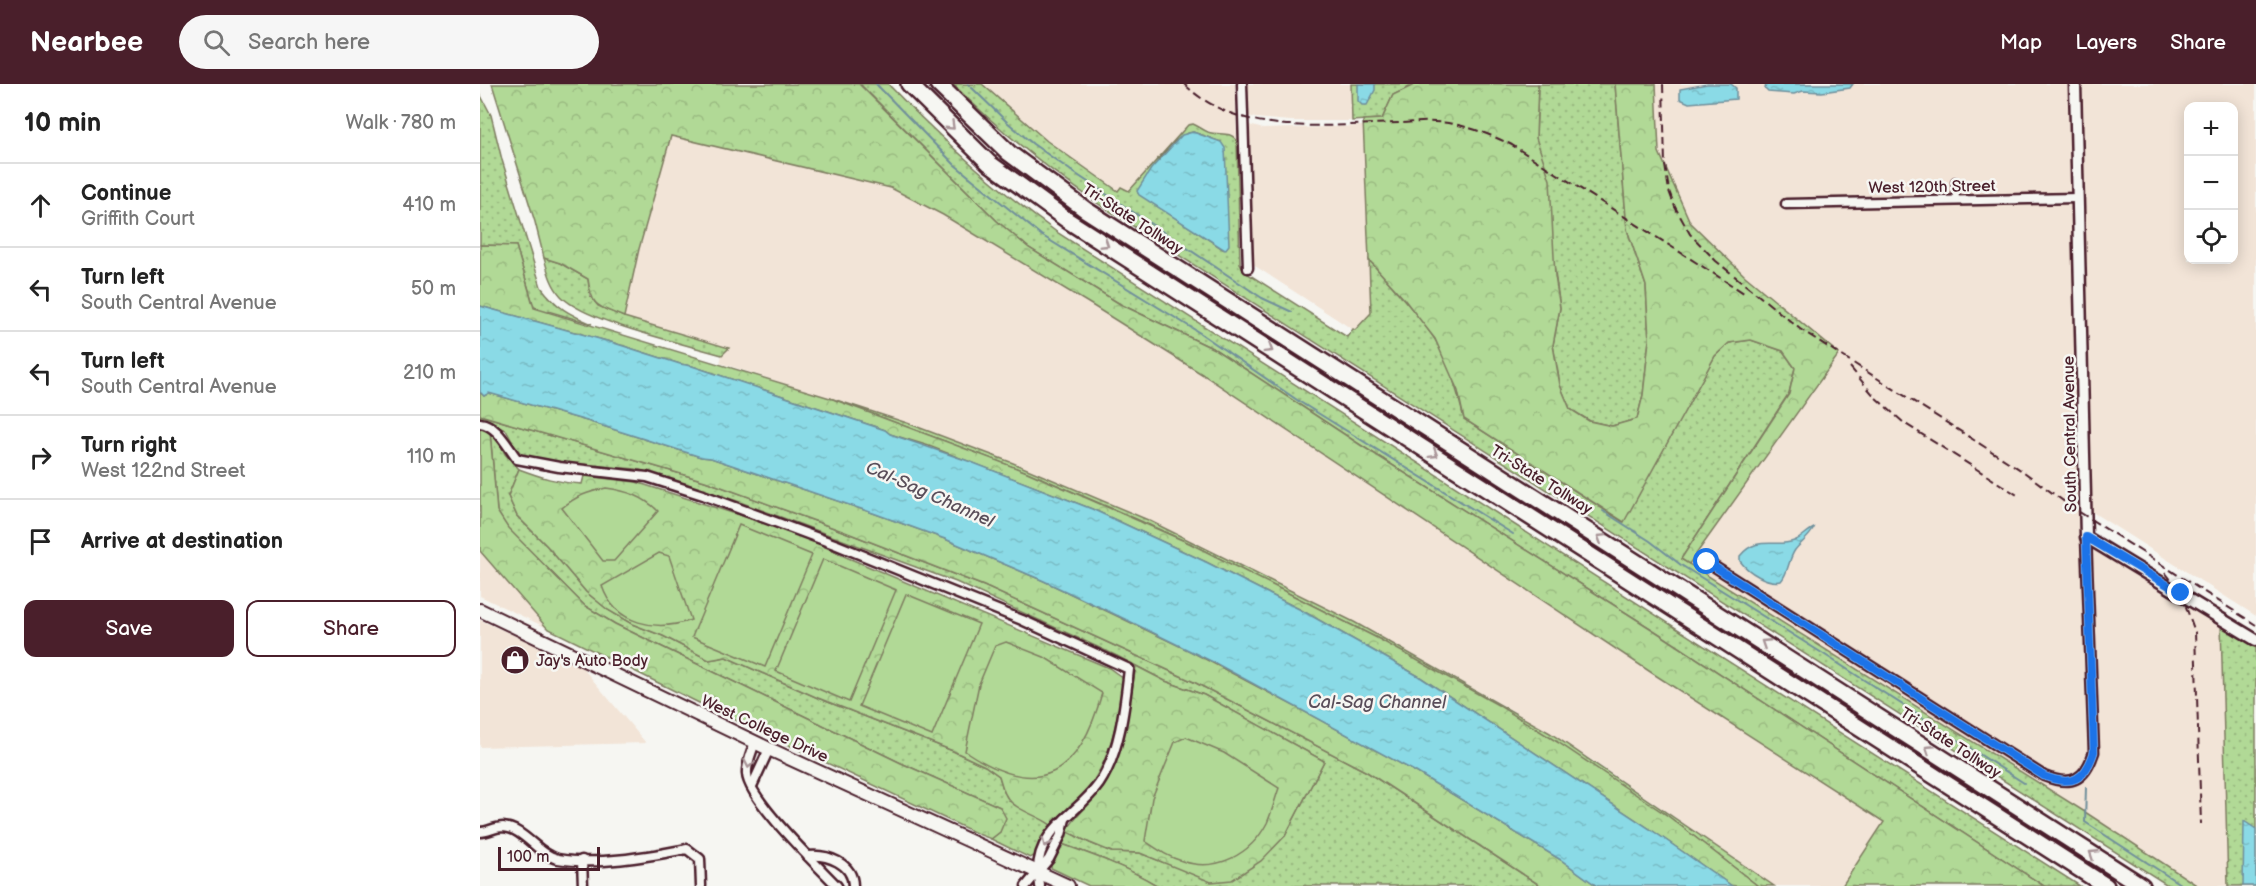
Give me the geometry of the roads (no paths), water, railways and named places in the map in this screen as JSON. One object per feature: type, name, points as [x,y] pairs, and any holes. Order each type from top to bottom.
[{"type":"highway","points":[[909,84],[989,163],[1067,220],[2106,886]]},
{"type":"highway","name":"Tri-State Tollway","points":[[938,84],[1009,153],[1086,210],[2142,886]]},
{"type":"main road","name":"West College Drive","points":[[480,610],[769,749],[1068,886]]},
{"type":"street","points":[[1242,84],[1248,268]]},
{"type":"street","name":"South Central Avenue","points":[[1707,562],[2044,776],[2063,782],[2079,777],[2089,766],[2094,752],[2086,537],[2075,84]]},
{"type":"street","points":[[1955,181],[1956,201]]},
{"type":"street","name":"West 120th Street","points":[[1786,204],[2078,198]]},
{"type":"street","points":[[480,423],[496,430],[517,459],[559,468],[647,477],[703,495],[837,545],[1022,620],[1129,669],[1125,705],[1115,750],[1100,783],[1065,819],[1061,835],[1049,859],[1026,886]]},
{"type":"street","points":[[2086,537],[2256,640]]},
{"type":"street","points":[[755,742],[747,772],[756,795],[783,829],[837,886]]},
{"type":"street","points":[[752,786],[769,749]]},
{"type":"street","points":[[480,832],[502,827],[515,832],[556,859],[639,858],[687,849],[700,859],[700,886]]},
{"type":"street","points":[[808,856],[831,857],[844,867],[853,880],[853,886]]},
{"type":"street","points":[[582,860],[583,886]]},
{"type":"street","points":[[1038,873],[1040,886]]},
{"type":"water","points":[[1358,84],[1375,84],[1375,90],[1367,105],[1362,105],[1358,101]]},
{"type":"water","points":[[1707,84],[1731,84],[1736,88],[1736,99],[1689,103],[1680,99],[1680,89]]},
{"type":"water","points":[[1766,84],[1853,84],[1850,88],[1822,92],[1803,91],[1794,94],[1768,92],[1765,89]]},
{"type":"water","points":[[1193,132],[1221,142],[1225,148],[1229,245],[1225,250],[1139,195],[1137,191],[1151,169],[1182,135]]},
{"type":"water","name":"Cal-Sag Channel","points":[[480,306],[692,366],[885,430],[890,434],[971,462],[1092,509],[1206,562],[1301,610],[1420,677],[1732,886],[1597,886],[1561,860],[1416,772],[1215,663],[1044,581],[945,539],[711,458],[701,457],[489,393],[484,396],[480,392]]},
{"type":"water","points":[[1814,528],[1795,550],[1781,581],[1770,581],[1758,576],[1740,561],[1740,556],[1753,546],[1794,541]]},
{"type":"water","points":[[2244,821],[2256,829],[2256,886],[2243,886]]},
{"type":"waterway","points":[[876,84],[955,165],[1041,235],[1200,333],[1300,402],[1513,534]]},
{"type":"waterway","points":[[968,84],[1033,144],[1262,298],[1292,312]]},
{"type":"waterway","points":[[1603,511],[1650,541],[1681,565],[2024,783]]},
{"type":"waterway","points":[[2086,787],[2085,822],[2183,886]]},
{"type":"railway","points":[[1184,84],[1207,102],[1232,114],[1259,121],[1316,126],[1437,122],[1481,132],[1512,145],[1744,293]]},
{"type":"railway","points":[[1663,84],[1665,165],[1669,191],[1690,234],[1716,261],[1800,329],[2024,472],[2070,506],[2256,625]]},
{"type":"railway","points":[[1850,367],[1875,397],[1904,423],[2019,496]]},
{"type":"railway","points":[[2165,572],[2181,593],[2195,632],[2201,824]]},
{"type":"place","name":"Jay's Auto Body","points":[[515,660]]}]
